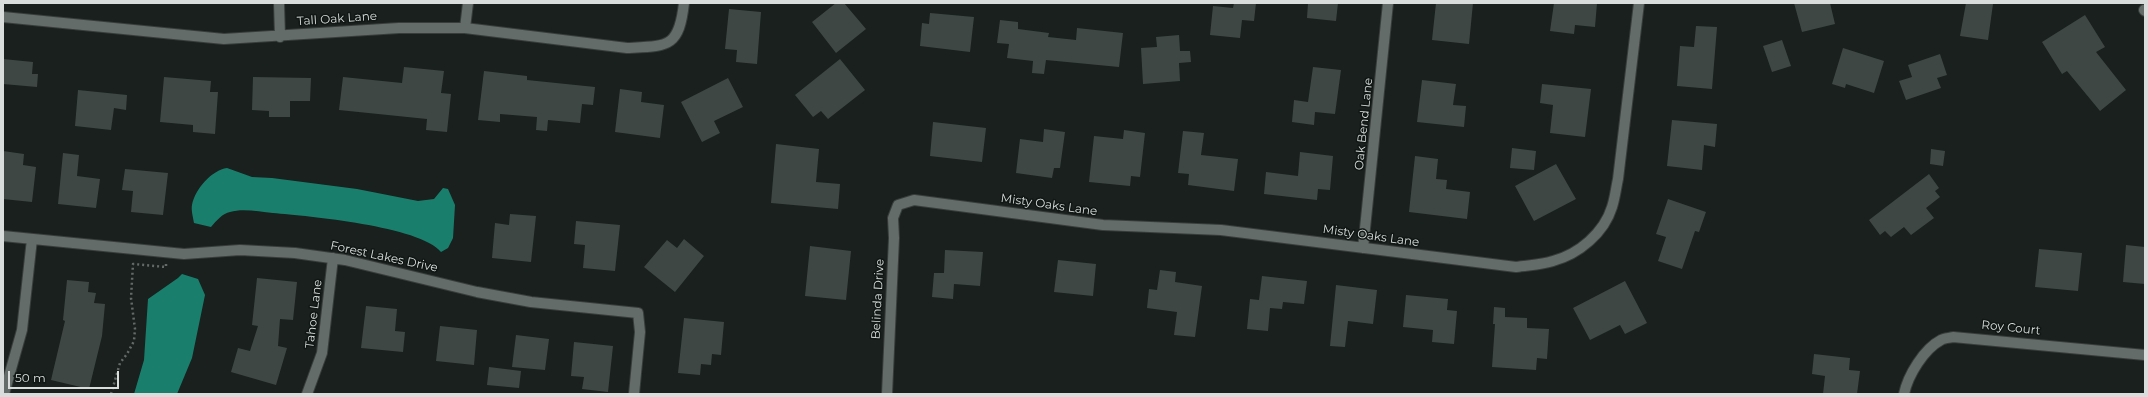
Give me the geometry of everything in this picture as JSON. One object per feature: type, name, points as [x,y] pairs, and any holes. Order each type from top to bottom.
[{"type":"street","points":[[279,3],[280,36]]},
{"type":"street","points":[[465,28],[468,3]]},
{"type":"street","name":"Tall Oak Lane","points":[[3,17],[224,39],[399,28],[465,28],[627,48],[653,47],[668,43],[672,40],[680,29],[684,3]]},
{"type":"street","name":"Oak Bend Lane","points":[[1364,248],[1388,3]]},
{"type":"street","name":"Misty Oaks Lane","points":[[898,205],[914,200],[929,200],[1103,225],[1221,230],[1516,267],[1554,261],[1592,241],[1604,226],[1609,214],[1616,186],[1639,3]]},
{"type":"street","name":"Belinda Drive","points":[[887,394],[894,238],[893,218],[898,205]]},
{"type":"street","name":"Forest Lakes Drive","points":[[3,236],[184,254],[240,250],[295,253],[333,258],[477,292],[531,302],[638,313],[640,332],[634,394]]},
{"type":"street","points":[[4,394],[22,330],[32,239]]},
{"type":"street","name":"Tahoe Lane","points":[[307,394],[322,353],[333,258]]},
{"type":"street","name":"Roy Court","points":[[1904,394],[1912,371],[1920,358],[1941,340],[1953,337],[2145,355]]},
{"type":"path","points":[[111,394],[120,363],[134,341],[135,330],[131,298],[133,264],[166,267],[166,252]]},
{"type":"shaded area","points":[[227,168],[252,177],[272,178],[357,189],[418,201],[434,199],[443,188],[448,189],[455,205],[453,238],[448,248],[441,252],[429,243],[411,235],[388,229],[336,220],[246,210],[227,213],[217,220],[211,227],[194,223],[192,207],[200,187],[210,176]]},
{"type":"shaded area","points":[[182,274],[198,279],[205,295],[192,358],[177,394],[134,394],[144,360],[148,299]]},
{"type":"building","points":[[836,3],[844,3],[866,29],[836,53],[812,22]]},
{"type":"building","points":[[1234,3],[1256,3],[1254,21],[1242,20],[1240,38],[1210,35],[1213,6],[1233,8]]},
{"type":"building","points":[[1308,3],[1338,3],[1336,21],[1307,18]]},
{"type":"building","points":[[1436,3],[1473,3],[1469,44],[1432,40]]},
{"type":"building","points":[[1554,3],[1597,3],[1595,27],[1575,25],[1574,34],[1550,31]]},
{"type":"building","points":[[1794,3],[1830,3],[1835,24],[1802,32]]},
{"type":"building","points":[[1966,3],[1993,4],[1988,40],[1960,36]]},
{"type":"building","points":[[729,9],[761,12],[757,64],[736,62],[737,50],[725,49]]},
{"type":"building","points":[[930,13],[974,17],[970,52],[920,46],[922,23],[929,24]]},
{"type":"building","points":[[2085,15],[2105,47],[2096,52],[2126,90],[2100,111],[2067,71],[2062,74],[2042,42]]},
{"type":"building","points":[[1000,20],[1018,22],[1018,29],[1049,33],[1048,37],[1076,40],[1077,28],[1123,33],[1119,67],[1046,60],[1044,74],[1032,73],[1033,61],[1007,58],[1009,44],[997,43]]},
{"type":"building","points":[[1696,26],[1717,27],[1712,89],[1677,86],[1680,46],[1694,47]]},
{"type":"building","points":[[1179,35],[1180,51],[1190,51],[1191,62],[1179,63],[1180,81],[1143,84],[1141,48],[1157,47],[1156,37]]},
{"type":"building","points":[[1782,40],[1791,66],[1772,72],[1763,46]]},
{"type":"building","points":[[1843,48],[1884,61],[1874,93],[1846,84],[1845,88],[1832,84]]},
{"type":"building","points":[[1940,54],[1947,75],[1937,78],[1941,88],[1906,100],[1899,81],[1912,77],[1908,65]]},
{"type":"building","points":[[3,59],[33,62],[32,74],[38,74],[37,87],[3,84]]},
{"type":"building","points":[[840,59],[865,90],[828,119],[821,111],[813,117],[795,95]]},
{"type":"building","points":[[404,67],[444,71],[441,93],[451,94],[447,132],[426,130],[427,119],[339,110],[343,77],[402,83]]},
{"type":"building","points":[[1313,67],[1341,70],[1335,114],[1315,112],[1314,125],[1292,122],[1294,100],[1308,102]]},
{"type":"building","points":[[484,71],[527,76],[527,80],[595,87],[593,105],[582,104],[580,123],[548,120],[547,131],[536,130],[537,117],[500,114],[500,122],[478,120]]},
{"type":"building","points":[[164,77],[211,81],[210,92],[218,92],[215,134],[193,132],[193,125],[160,122]]},
{"type":"building","points":[[253,77],[311,78],[310,101],[290,101],[290,117],[269,117],[269,111],[252,110]]},
{"type":"building","points":[[728,78],[743,107],[714,121],[720,133],[702,142],[681,102]]},
{"type":"building","points":[[1422,80],[1456,84],[1453,105],[1466,106],[1464,127],[1417,122]]},
{"type":"building","points":[[1542,84],[1591,89],[1585,137],[1550,133],[1553,105],[1540,103]]},
{"type":"building","points":[[620,89],[642,92],[641,102],[664,105],[660,138],[615,132]]},
{"type":"building","points":[[78,90],[127,95],[126,110],[114,108],[111,130],[75,126]]},
{"type":"building","points":[[1672,120],[1717,124],[1715,147],[1704,145],[1702,170],[1667,166]]},
{"type":"building","points":[[933,122],[986,128],[982,162],[930,156]]},
{"type":"building","points":[[1044,129],[1065,132],[1060,168],[1054,168],[1052,178],[1016,173],[1020,139],[1043,142]]},
{"type":"building","points":[[1124,130],[1145,133],[1140,177],[1131,176],[1130,186],[1089,182],[1094,136],[1123,139]]},
{"type":"building","points":[[1183,131],[1204,133],[1201,155],[1238,159],[1234,191],[1188,185],[1189,174],[1178,173]]},
{"type":"building","points":[[776,144],[819,149],[816,182],[840,184],[838,209],[771,203]]},
{"type":"building","points":[[1512,148],[1536,151],[1534,170],[1510,168]]},
{"type":"building","points":[[1931,149],[1945,151],[1943,166],[1930,164]]},
{"type":"building","points":[[3,151],[24,154],[23,165],[36,167],[32,202],[3,199]]},
{"type":"building","points":[[1300,152],[1333,156],[1330,190],[1318,189],[1317,200],[1264,194],[1266,172],[1298,176]]},
{"type":"building","points":[[63,153],[79,155],[77,176],[100,179],[96,208],[58,204]]},
{"type":"building","points":[[1415,156],[1438,159],[1436,179],[1447,180],[1446,189],[1470,192],[1467,219],[1409,212]]},
{"type":"building","points":[[1556,164],[1576,199],[1534,221],[1515,186]]},
{"type":"building","points":[[125,169],[168,173],[163,215],[131,212],[133,191],[122,190]]},
{"type":"building","points":[[1929,174],[1939,188],[1935,191],[1940,197],[1926,208],[1934,218],[1911,235],[1904,227],[1891,237],[1885,231],[1880,235],[1869,220]]},
{"type":"building","points":[[1668,199],[1706,212],[1699,232],[1695,231],[1682,269],[1658,261],[1666,237],[1656,234]]},
{"type":"building","points":[[510,214],[536,216],[531,262],[492,258],[495,223],[509,225]]},
{"type":"building","points":[[576,221],[620,225],[615,271],[583,268],[585,245],[574,244]]},
{"type":"building","points":[[684,239],[704,256],[675,292],[644,267],[667,240],[677,248]]},
{"type":"building","points":[[2126,245],[2145,247],[2145,284],[2123,282]]},
{"type":"building","points":[[810,246],[851,251],[846,300],[805,296]]},
{"type":"building","points":[[2039,249],[2082,253],[2078,291],[2035,287]]},
{"type":"building","points":[[945,250],[983,252],[980,286],[954,284],[953,299],[932,297],[934,273],[944,273]]},
{"type":"building","points":[[1058,260],[1096,264],[1093,296],[1054,292]]},
{"type":"building","points":[[1160,270],[1176,272],[1175,282],[1202,286],[1195,337],[1174,335],[1177,312],[1147,308],[1149,289],[1157,290]]},
{"type":"building","points":[[1262,276],[1307,281],[1304,304],[1283,302],[1282,309],[1270,308],[1268,331],[1247,329],[1250,299],[1259,300]]},
{"type":"building","points":[[257,278],[297,282],[293,320],[280,319],[278,346],[287,348],[276,385],[231,372],[238,348],[250,351],[258,326],[252,325]]},
{"type":"building","points":[[67,280],[89,282],[88,292],[96,293],[94,303],[105,304],[102,336],[89,389],[51,380],[65,321],[63,320]]},
{"type":"building","points":[[1625,281],[1647,323],[1625,334],[1620,325],[1590,340],[1573,308]]},
{"type":"building","points":[[1336,285],[1377,290],[1373,324],[1348,321],[1345,347],[1330,346]]},
{"type":"building","points":[[1406,295],[1448,299],[1447,310],[1457,311],[1454,344],[1432,342],[1433,330],[1403,327]]},
{"type":"building","points":[[366,306],[397,309],[395,331],[405,332],[403,352],[361,348]]},
{"type":"building","points":[[1494,307],[1505,308],[1505,317],[1527,318],[1527,328],[1549,329],[1547,359],[1537,358],[1536,370],[1492,367],[1495,324],[1493,324]]},
{"type":"building","points":[[684,318],[724,322],[721,355],[712,354],[711,365],[701,364],[700,375],[678,373]]},
{"type":"building","points":[[440,326],[477,330],[474,365],[436,361]]},
{"type":"building","points":[[516,335],[549,339],[545,370],[512,367]]},
{"type":"building","points":[[574,342],[613,346],[608,392],[582,389],[584,377],[571,376]]},
{"type":"building","points":[[1814,354],[1850,358],[1849,370],[1860,371],[1857,394],[1823,394],[1825,376],[1812,374]]},
{"type":"building","points":[[489,367],[521,371],[519,388],[487,385]]}]
